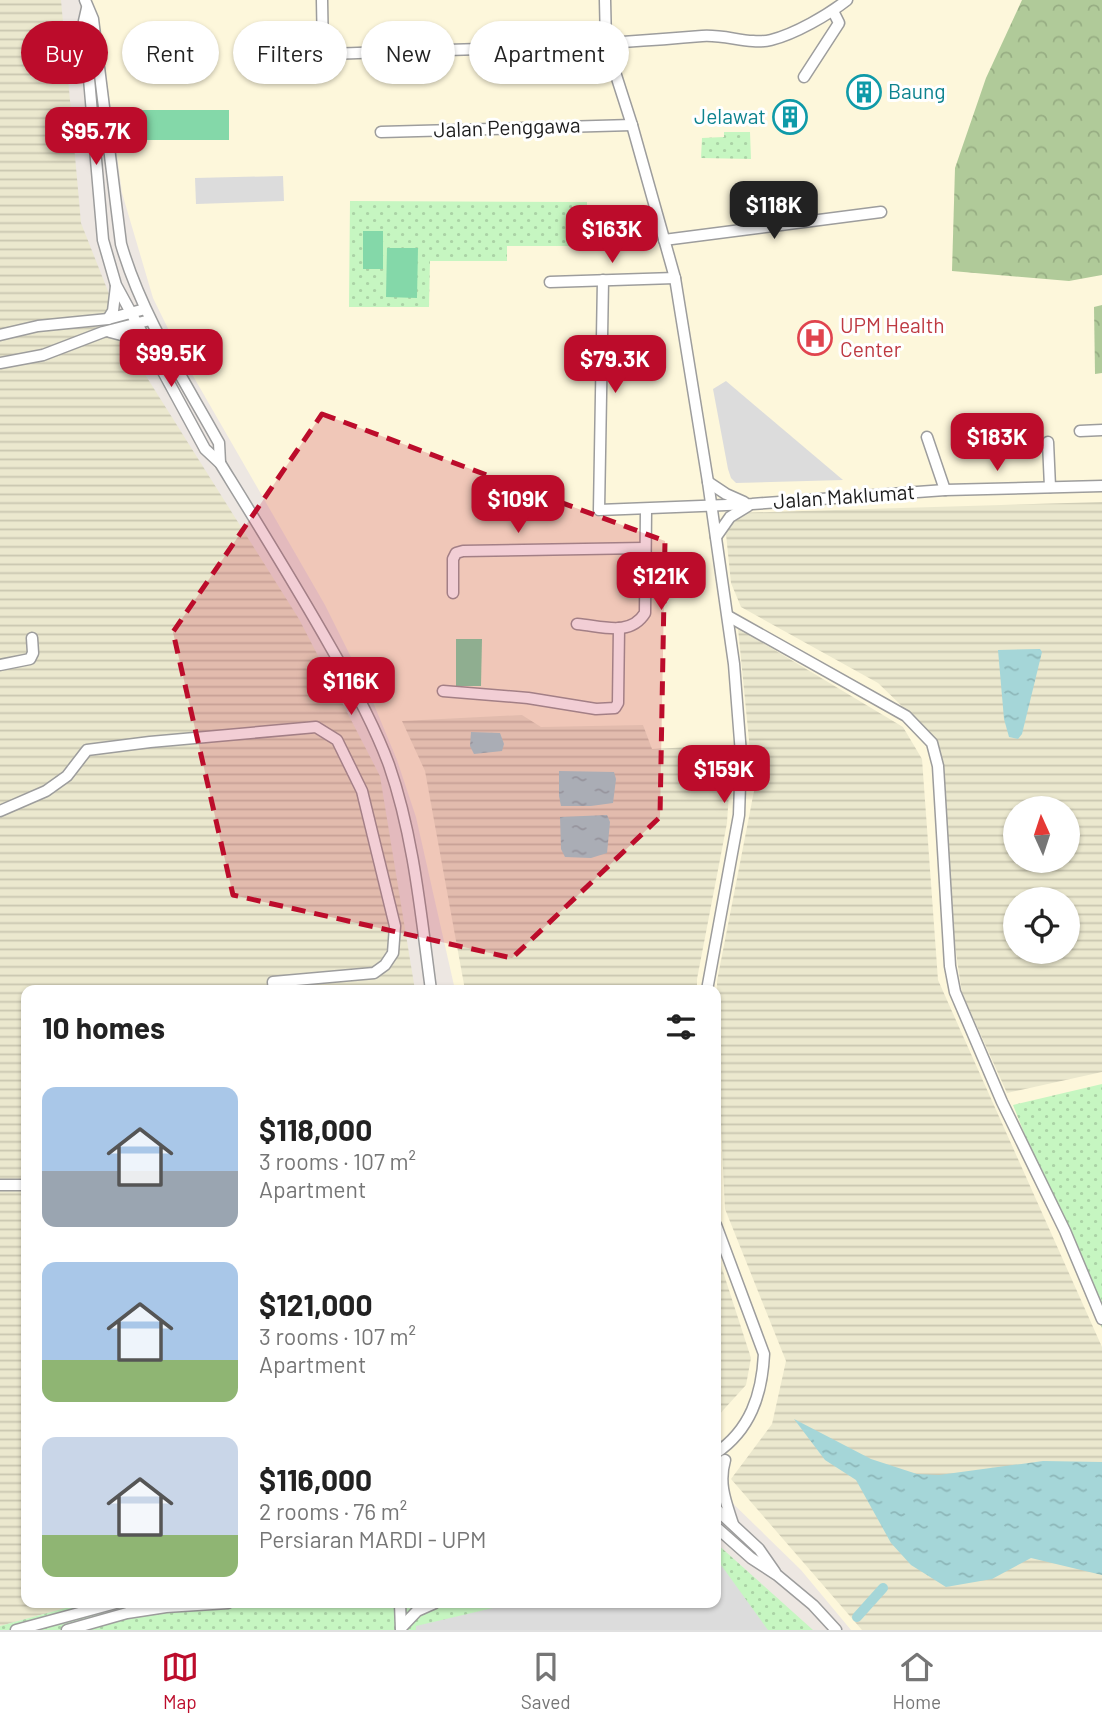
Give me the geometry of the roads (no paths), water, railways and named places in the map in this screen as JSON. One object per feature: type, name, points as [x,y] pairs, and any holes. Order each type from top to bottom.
[{"type":"street","points":[[322,0],[323,54],[469,49]]},
{"type":"street","points":[[605,0],[605,21]]},
{"type":"street","points":[[629,42],[708,36],[772,40],[833,11],[847,0]]},
{"type":"street","points":[[86,4],[84,21],[103,240],[116,285],[205,449],[220,463],[304,599],[343,669],[389,766],[407,835],[431,985]]},
{"type":"street","points":[[86,4],[93,19],[121,244],[128,268],[150,320],[219,443],[220,463]]},
{"type":"street","points":[[804,77],[839,23],[833,11]]},
{"type":"street","points":[[619,84],[675,278],[709,482],[728,616],[739,726],[740,802],[708,985]]},
{"type":"street","name":"Jalan Penggawa","points":[[382,132],[632,125]]},
{"type":"street","points":[[664,240],[881,212]]},
{"type":"street","points":[[550,282],[675,278]]},
{"type":"street","name":"Jalan Maklumat","points":[[603,280],[599,510],[752,504],[945,490],[1102,486]]},
{"type":"street","points":[[108,319],[113,311],[116,285]]},
{"type":"street","points":[[0,335],[38,326],[108,319],[145,309]]},
{"type":"street","points":[[0,363],[43,355],[103,332],[150,320]]},
{"type":"street","points":[[103,332],[129,337],[148,347]]},
{"type":"street","points":[[1080,431],[1102,430]]},
{"type":"street","points":[[927,437],[945,490]]},
{"type":"street","points":[[1048,442],[1049,488]]},
{"type":"street","points":[[709,482],[736,500],[752,504]]},
{"type":"street","points":[[716,537],[733,514],[752,504]]},
{"type":"street","points":[[577,624],[619,628],[639,622],[645,613],[646,510]]},
{"type":"street","points":[[453,593],[453,559],[456,553],[463,551],[645,548]]},
{"type":"street","points":[[728,616],[906,716],[932,743],[938,766],[950,966],[955,992],[1002,1102],[1065,1231],[1102,1319]]},
{"type":"street","points":[[443,691],[528,698],[596,709],[615,708],[618,703],[619,628]]},
{"type":"street","points":[[0,666],[30,659],[33,653],[33,638]]},
{"type":"street","points":[[0,811],[46,791],[67,776],[88,750],[316,727],[337,740],[362,791],[395,926],[393,953],[385,965],[374,973],[273,982],[273,985]]},
{"type":"street","points":[[0,1185],[21,1185]]},
{"type":"street","points":[[721,1238],[765,1354],[763,1375],[748,1422],[731,1443],[721,1450]]},
{"type":"street","points":[[731,1443],[721,1474],[722,1490],[733,1525]]},
{"type":"street","points":[[721,1464],[725,1460]]},
{"type":"street","points":[[721,1514],[760,1549],[777,1574]]},
{"type":"street","points":[[721,1531],[751,1559],[777,1574],[813,1605],[836,1630]]},
{"type":"street","points":[[721,1538],[733,1541]]},
{"type":"street","points":[[16,1630],[97,1608]]},
{"type":"street","points":[[67,1630],[127,1613],[160,1608]]},
{"type":"street","points":[[400,1608],[401,1629]]},
{"type":"street","points":[[401,1629],[417,1611],[424,1608]]},
{"type":"water","points":[[1040,649],[1042,652],[1022,734],[1018,739],[1009,737],[1004,719],[998,650]]},
{"type":"water","points":[[471,732],[500,733],[504,744],[502,751],[474,754],[470,746]]},
{"type":"water","points":[[559,771],[614,772],[616,779],[613,803],[561,806]]},
{"type":"water","points":[[607,815],[610,822],[607,853],[591,858],[565,857],[561,849],[560,817]]},
{"type":"water","points":[[794,1419],[871,1459],[917,1474],[939,1475],[1043,1461],[1102,1462],[1102,1575],[1031,1558],[992,1579],[946,1587],[911,1565],[891,1543],[856,1480],[825,1460]]},
{"type":"waterway","points":[[857,1617],[883,1588]]},
{"type":"place","name":"Baung","points":[[864,92]]},
{"type":"place","name":"Jelawat","points":[[790,117]]},
{"type":"place","name":"UPM Health Center","points":[[815,338]]}]
